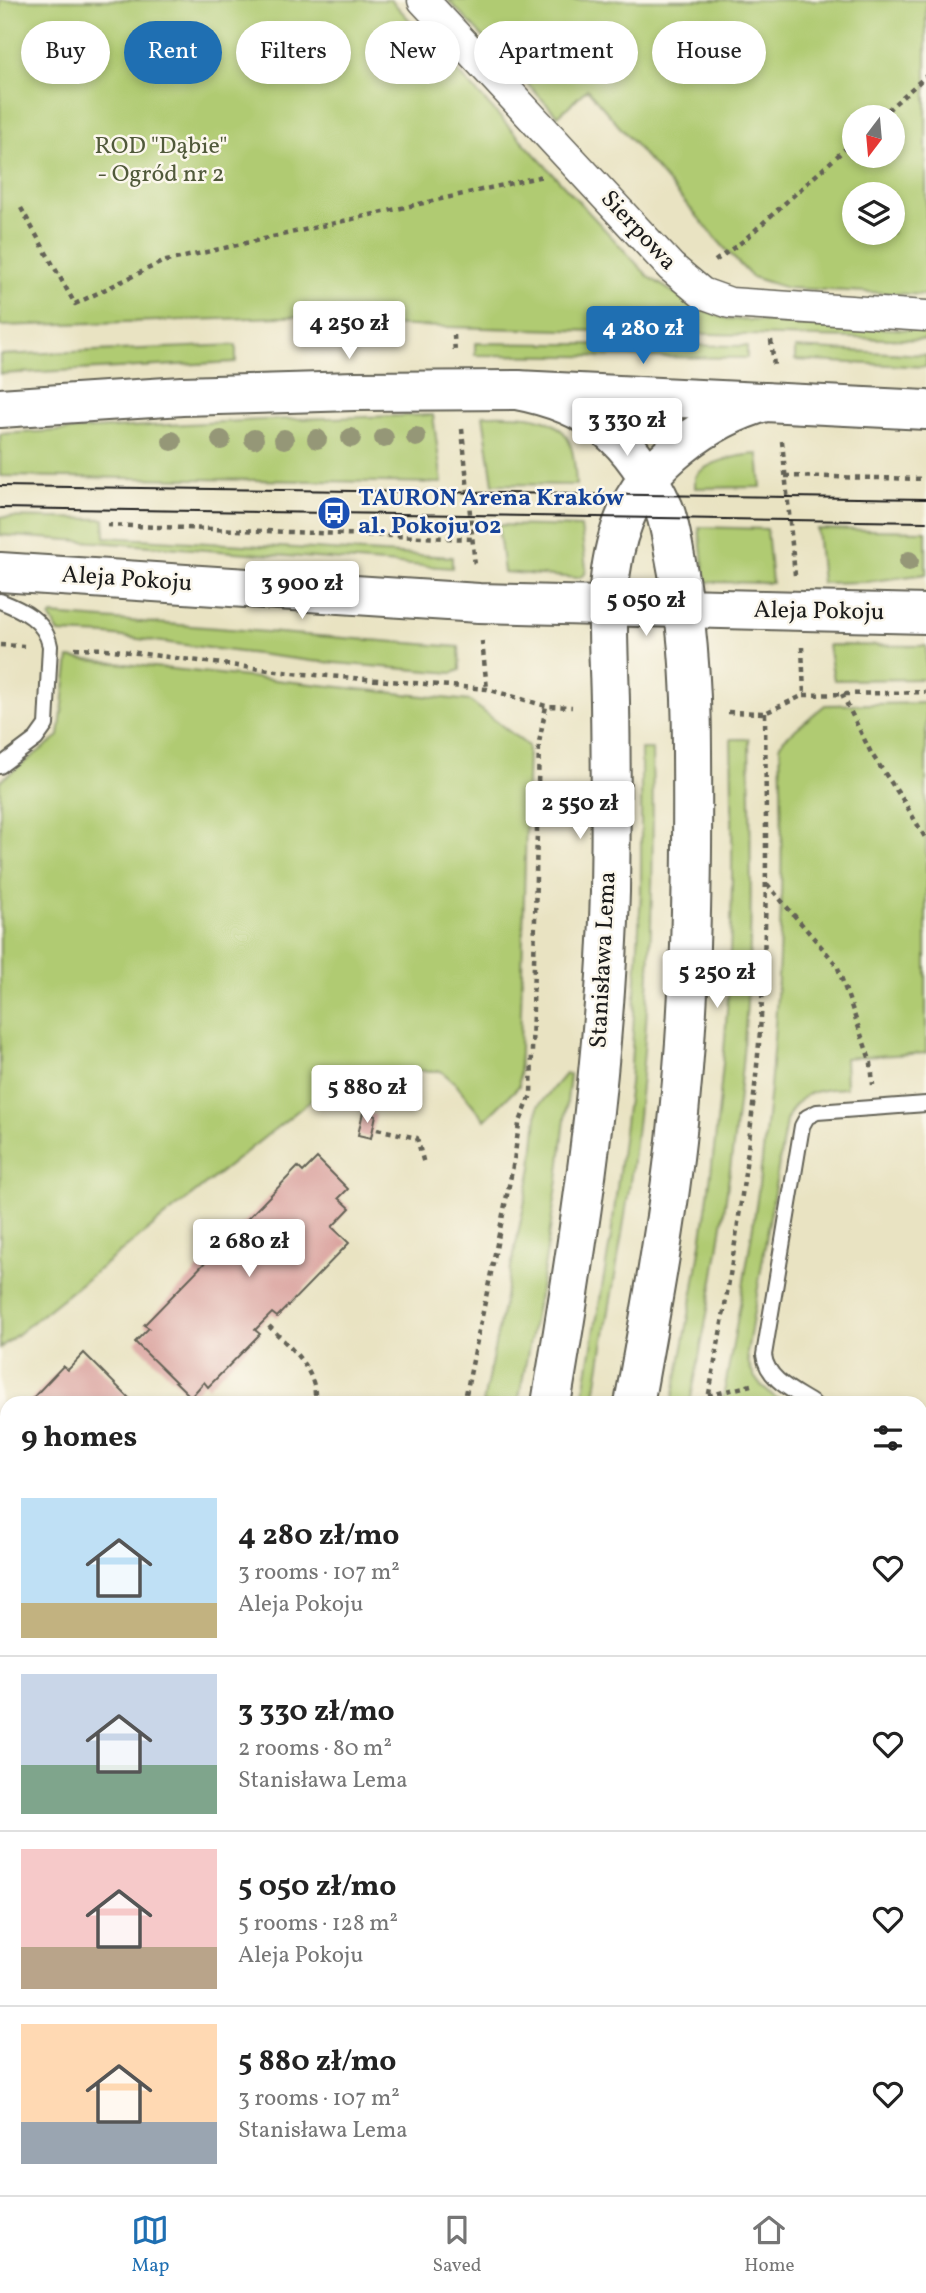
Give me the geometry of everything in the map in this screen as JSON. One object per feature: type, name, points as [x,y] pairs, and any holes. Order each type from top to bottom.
[{"type":"main road","points":[[517,390],[553,398],[590,415],[625,446],[648,479],[667,518],[686,609],[692,710],[693,871],[690,976],[676,1140],[665,1226],[635,1396]]},
{"type":"main road","points":[[0,408],[181,396],[517,390],[926,410]]},
{"type":"main road","name":"Stanisława Lema","points":[[552,1396],[584,1200],[598,1077],[610,890],[608,607],[617,538],[625,517],[648,479],[690,440],[740,411],[765,402]]},
{"type":"main road","name":"Aleja Pokoju","points":[[0,572],[443,601],[926,614]]},
{"type":"street","name":"Sierpowa","points":[[423,0],[671,267],[702,293],[730,303],[926,316]]},
{"type":"lane","points":[[0,601],[39,622],[48,635],[50,646],[46,725],[36,739],[0,766]]},
{"type":"lane","points":[[802,1396],[769,1372],[764,1355],[794,1160],[802,1126],[807,1117],[817,1112],[926,1104]]},
{"type":"path","points":[[893,105],[926,76]]},
{"type":"path","points":[[727,251],[743,241],[842,152]]},
{"type":"path","points":[[21,208],[75,304],[162,262],[553,174]]},
{"type":"path","points":[[454,335],[456,357]]},
{"type":"path","points":[[771,338],[773,358]]},
{"type":"path","points":[[461,416],[475,569]]},
{"type":"path","points":[[784,457],[796,583]]},
{"type":"path","points":[[785,475],[926,479]]},
{"type":"path","points":[[107,526],[472,539]]},
{"type":"path","points":[[0,645],[106,649],[292,673],[487,689],[546,706],[579,707]]},
{"type":"path","points":[[802,647],[804,695]]},
{"type":"path","points":[[483,649],[487,689]]},
{"type":"path","points":[[733,712],[765,713],[804,695],[926,692]]},
{"type":"path","points":[[842,694],[871,753],[926,839]]},
{"type":"path","points":[[466,1396],[514,1161],[519,1124],[531,1096],[540,743],[546,706]]},
{"type":"path","points":[[765,713],[766,883],[760,1029],[746,1170],[733,1262],[708,1396],[775,1378]]},
{"type":"path","points":[[766,883],[837,965],[871,1063],[875,1108]]},
{"type":"path","points":[[377,1129],[417,1138],[424,1164]]},
{"type":"path","points":[[269,1326],[306,1366],[317,1390],[316,1396]]},
{"type":"green space","name":"ROD \"Dąbie\" - Ogród nr 2","points":[[0,0],[391,0],[411,21],[365,21],[365,84],[460,84],[460,74],[649,277],[697,306],[728,319],[926,331],[926,340],[376,325],[375,314],[0,326]]},
{"type":"green space","points":[[448,0],[926,0],[926,295],[787,288],[752,277],[587,89],[558,116],[528,84],[638,84],[638,21],[474,21],[474,27]]},
{"type":"green space","points":[[475,343],[747,346],[747,358],[475,355]]},
{"type":"green space","points":[[236,345],[236,362],[0,374],[0,355]]},
{"type":"green space","points":[[795,348],[926,355],[926,367],[795,360]]},
{"type":"green space","points":[[433,415],[442,483],[0,476],[0,434],[261,420]]},
{"type":"green space","points":[[483,415],[531,417],[554,424],[571,446],[576,485],[493,484]]},
{"type":"green space","points":[[758,454],[761,487],[695,488],[695,477],[707,467],[733,457]]},
{"type":"green space","points":[[0,517],[104,519],[105,537],[452,557],[452,568],[0,535]]},
{"type":"green space","points":[[498,525],[581,527],[585,574],[578,578],[504,572]]},
{"type":"green space","points":[[699,527],[767,529],[772,583],[708,582],[705,579]]},
{"type":"green space","points":[[817,529],[926,531],[926,574],[866,582],[822,583]]},
{"type":"green space","points":[[52,615],[459,647],[460,670],[453,673],[311,661],[107,635],[59,633],[50,618]]},
{"type":"green space","points":[[828,645],[926,646],[926,679],[834,680]]},
{"type":"green space","points":[[69,658],[470,701],[528,746],[519,1086],[485,1120],[455,1083],[441,1071],[349,1070],[0,1348],[0,781],[59,736]]},
{"type":"green space","points":[[926,703],[926,1053],[845,1058],[846,1088],[817,1091],[803,1097],[791,1111],[786,1121],[747,1353],[754,1377],[773,1396],[723,1396],[756,1205],[776,1017],[782,854],[780,746],[784,739],[825,705]]},
{"type":"green space","points":[[731,739],[749,739],[751,916],[737,1115],[712,1288],[691,1396],[673,1396],[708,1200],[720,1097],[730,962]]},
{"type":"green space","points":[[641,749],[652,749],[653,850],[648,1001],[634,1152],[595,1396],[583,1396],[611,1236],[630,1083],[641,892]]},
{"type":"green space","points":[[565,1074],[570,1075],[558,1180],[519,1396],[484,1396],[532,1167],[538,1106]]},
{"type":"building","points":[[363,1112],[376,1115],[371,1138],[358,1135]]},
{"type":"building","points":[[317,1158],[348,1189],[339,1198],[350,1208],[332,1227],[349,1243],[277,1317],[272,1313],[255,1330],[260,1334],[208,1387],[204,1382],[190,1396],[135,1342],[149,1328],[144,1325],[298,1167],[303,1172]]},
{"type":"building","points":[[84,1353],[127,1396],[35,1396],[63,1366],[68,1370]]},
{"type":"tram line","points":[[0,486],[926,499]]},
{"type":"tram line","points":[[0,508],[926,522]]},
{"type":"place","name":"TAURON Arena Kraków al. Pokoju 02","points":[[334,513]]}]
